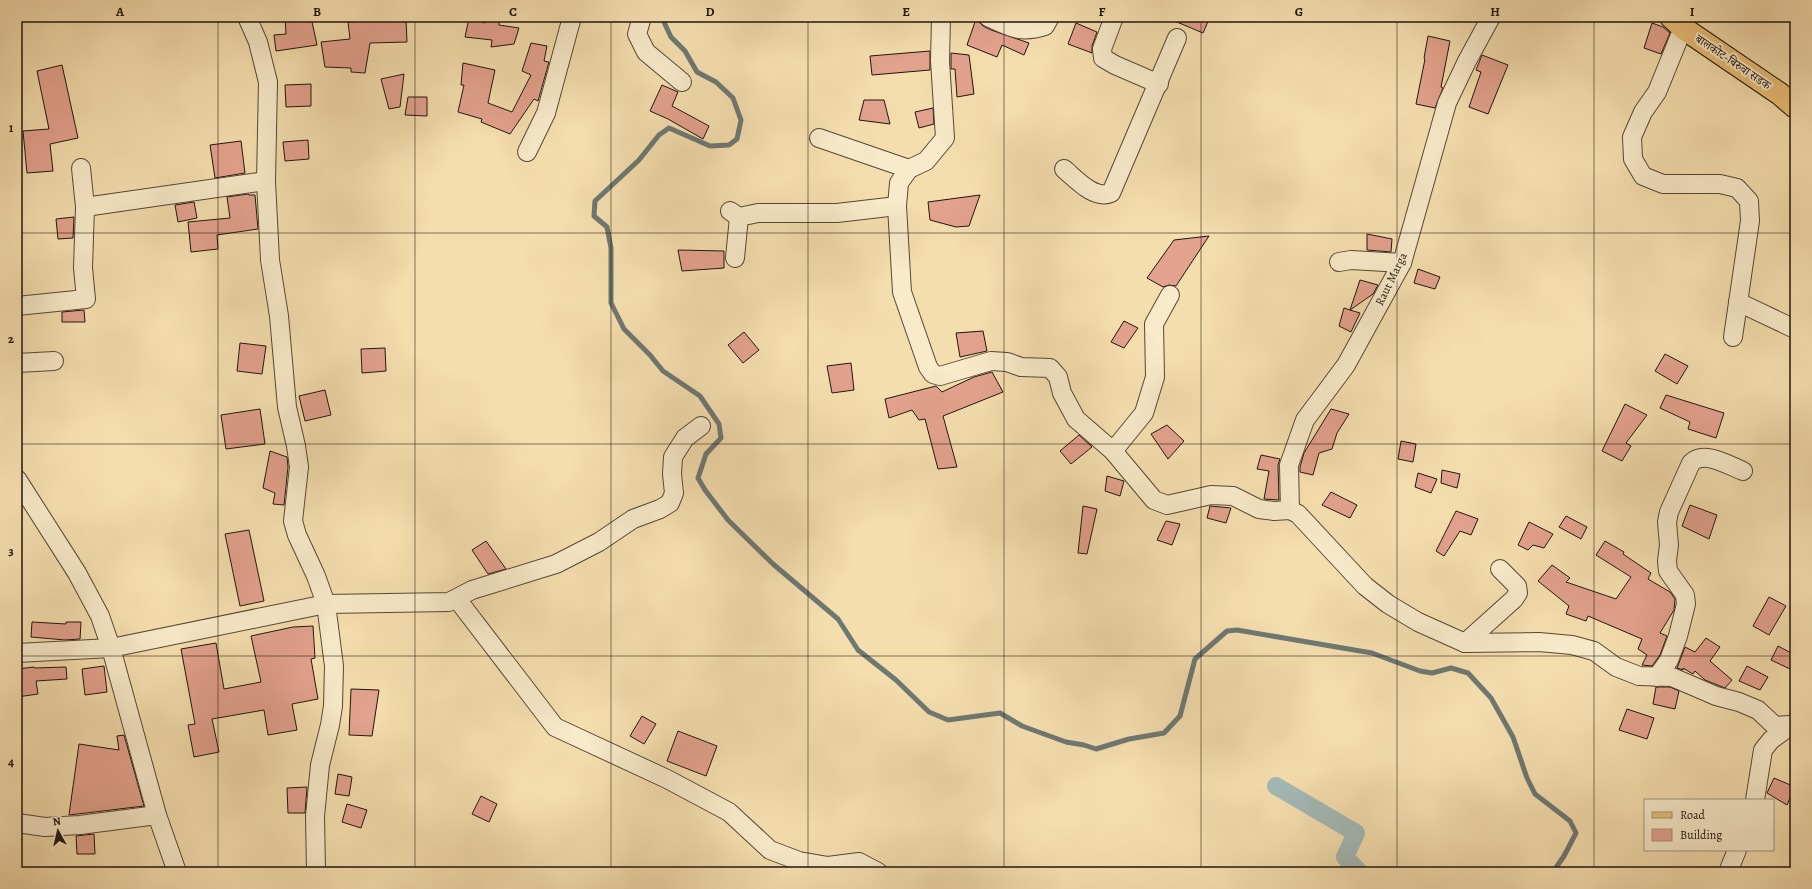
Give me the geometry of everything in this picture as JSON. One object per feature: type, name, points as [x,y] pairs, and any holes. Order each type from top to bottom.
[{"type":"main road","name":"बालकोट-बिरुवा सडक","points":[[1677,22],[1780,94],[1795,107]]},
{"type":"street","points":[[247,17],[258,42],[268,82],[266,181],[270,260],[279,316],[287,407],[299,467],[293,521],[326,604],[334,666],[333,706],[320,765],[315,816],[316,872]]},
{"type":"street","points":[[527,152],[548,107],[572,17]]},
{"type":"street","points":[[642,17],[637,34],[646,52],[682,82]]},
{"type":"street","points":[[941,17],[940,61],[945,138],[926,161],[909,169],[899,183],[897,206],[902,292],[928,367],[933,374],[940,376],[991,361],[1007,362],[1021,367],[1050,368],[1058,377],[1062,393],[1076,419],[1113,451],[1154,500],[1167,505],[1211,495],[1233,496],[1260,509],[1274,511],[1290,510],[1298,514],[1365,586],[1388,604],[1418,622],[1465,643],[1539,642],[1572,645],[1594,651],[1622,670],[1639,676],[1672,677],[1716,696],[1739,702],[1758,710],[1775,726],[1793,727]]},
{"type":"street","points":[[988,17],[1017,30],[1035,29],[1045,26],[1050,17]]},
{"type":"street","points":[[1114,17],[1102,49],[1103,58],[1115,66],[1159,84]]},
{"type":"street","name":"Raut Marga","points":[[1290,510],[1289,465],[1305,420],[1346,365],[1402,263],[1448,103],[1467,61],[1491,17]]},
{"type":"street","points":[[1677,22],[1657,92],[1643,112],[1632,137],[1633,159],[1643,176],[1663,184],[1720,184],[1737,188],[1749,201],[1750,221],[1733,337]]},
{"type":"street","points":[[1064,170],[1097,194],[1104,196],[1111,193],[1159,84],[1177,38]]},
{"type":"street","points":[[820,138],[909,169]]},
{"type":"street","points":[[17,306],[86,299],[83,268],[85,206],[81,168]]},
{"type":"street","points":[[85,206],[266,181]]},
{"type":"street","points":[[735,258],[734,214],[837,213],[897,206]]},
{"type":"street","points":[[1338,262],[1351,260],[1402,263]]},
{"type":"street","points":[[1113,451],[1144,413],[1155,376],[1154,324],[1170,295]]},
{"type":"street","points":[[1738,302],[1795,330]]},
{"type":"street","points":[[17,363],[54,361]]},
{"type":"street","points":[[17,653],[111,648],[326,604],[443,603],[456,599],[472,590],[556,564],[599,542],[633,519],[660,510],[670,503],[674,493],[672,474],[673,457],[685,438],[701,426]]},
{"type":"street","points":[[1657,677],[1669,660],[1678,636],[1686,604],[1685,595],[1668,572],[1667,561],[1669,545],[1667,522],[1669,512],[1691,463],[1696,458],[1714,459],[1743,471]]},
{"type":"street","points":[[17,479],[77,573],[100,616],[111,648],[157,815],[177,872]]},
{"type":"street","points":[[1465,643],[1514,599],[1518,593],[1517,586],[1500,570]]},
{"type":"street","points":[[456,599],[555,727],[666,779],[729,812],[770,850],[799,861],[828,866],[859,862],[878,872]]},
{"type":"street","points":[[1755,799],[1763,750],[1771,740],[1793,727]]},
{"type":"street","points":[[17,823],[45,827],[80,825],[157,815]]},
{"type":"street","points":[[1728,872],[1738,851]]},
{"type":"building","points":[[285,17],[311,17],[317,45],[276,51],[274,35],[286,34]]},
{"type":"building","points":[[486,17],[499,17],[499,25],[519,28],[514,44],[491,47],[492,40],[465,37],[469,18],[485,23]]},
{"type":"building","points":[[1165,17],[1210,17],[1203,33]]},
{"type":"building","points":[[406,19],[407,42],[370,43],[365,73],[351,72],[351,68],[325,67],[321,42],[350,39],[348,22]]},
{"type":"building","points":[[976,19],[983,26],[991,30],[1029,43],[1024,55],[1002,45],[997,57],[967,45]]},
{"type":"building","points":[[1076,23],[1097,32],[1092,46],[1092,53],[1068,44]]},
{"type":"building","points":[[1652,23],[1663,27],[1670,33],[1661,54],[1644,48]]},
{"type":"building","points":[[1428,36],[1450,41],[1441,87],[1443,88],[1435,108],[1416,104]]},
{"type":"building","points":[[531,43],[547,46],[544,61],[549,62],[538,101],[534,99],[510,134],[481,122],[482,119],[458,112],[464,85],[461,85],[463,63],[495,70],[488,103],[512,112],[531,75],[522,71]]},
{"type":"building","points":[[930,51],[930,70],[872,75],[870,56]]},
{"type":"building","points":[[951,53],[969,55],[974,94],[957,97],[955,69],[951,69]]},
{"type":"building","points":[[1482,55],[1508,65],[1488,114],[1469,107],[1481,72],[1476,70]]},
{"type":"building","points":[[62,65],[78,138],[50,144],[53,171],[27,173],[23,131],[49,129],[37,71]]},
{"type":"building","points":[[404,74],[400,107],[389,109],[381,79]]},
{"type":"building","points":[[311,84],[311,106],[286,107],[285,85]]},
{"type":"building","points":[[662,85],[678,92],[672,106],[709,126],[703,139],[668,119],[650,111]]},
{"type":"building","points":[[408,97],[427,97],[427,116],[405,115]]},
{"type":"building","points":[[864,100],[884,100],[890,124],[859,120]]},
{"type":"building","points":[[933,108],[934,124],[919,128],[915,112]]},
{"type":"building","points":[[308,140],[309,159],[285,161],[283,142]]},
{"type":"building","points":[[241,141],[245,173],[215,178],[210,145]]},
{"type":"building","points":[[248,194],[255,195],[258,229],[217,235],[218,249],[191,252],[188,222],[230,218],[227,197]]},
{"type":"building","points":[[980,195],[969,226],[956,227],[930,220],[928,202]]},
{"type":"building","points":[[194,202],[197,218],[178,222],[175,205]]},
{"type":"building","points":[[74,217],[73,238],[58,239],[56,219]]},
{"type":"building","points":[[1367,234],[1392,239],[1391,252],[1367,250]]},
{"type":"building","points":[[1209,236],[1176,286],[1169,285],[1163,287],[1147,278],[1174,240]]},
{"type":"building","points":[[678,250],[724,251],[724,268],[682,271]]},
{"type":"building","points":[[1418,269],[1440,277],[1435,289],[1414,283]]},
{"type":"building","points":[[1360,280],[1378,285],[1373,294],[1350,310]]},
{"type":"building","points":[[1344,308],[1360,313],[1351,332],[1339,326]]},
{"type":"building","points":[[84,310],[85,322],[62,322],[62,312]]},
{"type":"building","points":[[1124,321],[1138,328],[1124,348],[1111,342]]},
{"type":"building","points":[[983,331],[987,351],[960,357],[956,333]]},
{"type":"building","points":[[744,332],[759,350],[743,363],[728,345]]},
{"type":"building","points":[[240,343],[266,346],[262,374],[237,371]]},
{"type":"building","points":[[385,348],[386,371],[362,373],[361,349]]},
{"type":"building","points":[[1665,354],[1688,366],[1677,384],[1655,371]]},
{"type":"building","points":[[851,363],[854,390],[832,393],[827,366]]},
{"type":"building","points":[[992,372],[1003,392],[943,416],[957,467],[938,469],[925,419],[919,420],[912,410],[889,418],[885,399],[936,386],[942,392],[974,377]]},
{"type":"building","points":[[325,390],[331,415],[305,421],[299,396]]},
{"type":"building","points":[[1666,395],[1724,413],[1716,438],[1688,429],[1690,422],[1660,408]]},
{"type":"building","points":[[1625,404],[1647,415],[1626,443],[1631,446],[1622,461],[1602,451]]},
{"type":"building","points":[[260,409],[265,444],[226,449],[221,415]]},
{"type":"building","points":[[1331,409],[1349,414],[1337,433],[1332,449],[1319,453],[1313,475],[1300,472],[1304,453]]},
{"type":"building","points":[[1167,425],[1184,441],[1168,459],[1151,434]]},
{"type":"building","points":[[1079,435],[1092,447],[1071,464],[1060,451]]},
{"type":"building","points":[[1401,441],[1416,444],[1413,462],[1398,459]]},
{"type":"building","points":[[270,451],[287,457],[288,467],[284,505],[273,504],[275,493],[263,488]]},
{"type":"building","points":[[1261,455],[1280,459],[1278,465],[1279,500],[1264,499],[1269,471],[1257,469]]},
{"type":"building","points":[[1442,470],[1460,474],[1457,488],[1441,483]]},
{"type":"building","points":[[1418,473],[1437,479],[1431,493],[1415,487]]},
{"type":"building","points":[[1107,476],[1124,481],[1120,496],[1105,491]]},
{"type":"building","points":[[1331,492],[1357,505],[1350,518],[1322,505]]},
{"type":"building","points":[[1690,505],[1717,515],[1709,539],[1682,526]]},
{"type":"building","points":[[1083,506],[1097,509],[1087,554],[1078,553]]},
{"type":"building","points":[[1210,506],[1231,508],[1226,523],[1207,518]]},
{"type":"building","points":[[1456,511],[1478,519],[1471,535],[1460,531],[1444,556],[1436,551]]},
{"type":"building","points":[[1566,516],[1587,527],[1581,539],[1559,527]]},
{"type":"building","points":[[1166,521],[1180,524],[1172,545],[1157,540]]},
{"type":"building","points":[[1529,522],[1553,534],[1544,548],[1533,545],[1528,550],[1518,545]]},
{"type":"building","points":[[249,530],[264,601],[240,606],[225,534]]},
{"type":"building","points":[[486,541],[506,569],[488,574],[472,550]]},
{"type":"building","points":[[1605,541],[1624,552],[1623,554],[1651,573],[1648,579],[1670,592],[1675,599],[1674,610],[1660,633],[1667,636],[1660,655],[1652,666],[1642,665],[1647,655],[1638,649],[1642,639],[1588,616],[1586,621],[1566,614],[1569,606],[1538,581],[1552,565],[1570,578],[1566,582],[1616,599],[1631,577],[1596,555]]},
{"type":"building","points":[[1769,597],[1786,606],[1769,635],[1753,626]]},
{"type":"building","points":[[32,622],[66,624],[66,622],[81,622],[80,639],[65,640],[31,637]]},
{"type":"building","points":[[313,626],[315,658],[311,659],[318,699],[292,704],[297,730],[268,735],[264,710],[212,719],[219,752],[194,757],[188,725],[195,724],[181,649],[216,643],[224,689],[261,682],[251,636],[293,627]]},
{"type":"building","points":[[1706,638],[1720,647],[1710,661],[1732,680],[1725,688],[1705,680],[1695,671],[1693,674],[1683,668],[1683,670],[1677,668],[1685,647],[1695,652]]},
{"type":"building","points":[[1778,646],[1795,655],[1795,660],[1790,669],[1771,660]]},
{"type":"building","points":[[104,666],[107,692],[85,695],[82,669]]},
{"type":"building","points":[[1747,666],[1768,677],[1760,690],[1739,681]]},
{"type":"building","points":[[34,667],[66,667],[67,679],[36,681],[38,694],[17,697],[17,669]]},
{"type":"building","points":[[1656,687],[1670,687],[1679,691],[1675,709],[1653,704]]},
{"type":"building","points":[[351,689],[379,690],[372,736],[349,735]]},
{"type":"building","points":[[1627,709],[1654,718],[1647,739],[1619,730]]},
{"type":"building","points":[[642,716],[656,724],[644,744],[630,736]]},
{"type":"building","points":[[678,731],[717,746],[706,776],[667,761]]},
{"type":"building","points":[[124,735],[144,806],[69,815],[79,744],[119,750],[117,736]]},
{"type":"building","points":[[338,774],[352,777],[349,796],[335,794]]},
{"type":"building","points":[[1774,778],[1795,787],[1787,805],[1767,793]]},
{"type":"building","points":[[307,787],[305,813],[288,813],[287,788]]},
{"type":"building","points":[[481,796],[497,804],[489,822],[472,814]]},
{"type":"building","points":[[347,804],[367,810],[361,828],[342,822]]},
{"type":"building","points":[[94,834],[95,854],[77,854],[76,836]]},
{"type":"waterway","points":[[665,17],[663,20],[671,37],[685,51],[697,72],[716,82],[733,98],[741,120],[737,139],[729,145],[710,146],[669,128],[659,135],[639,160],[595,201],[594,216],[607,227],[611,248],[611,303],[624,329],[650,355],[663,371],[700,396],[719,424],[721,438],[706,454],[698,478],[705,490],[728,520],[773,564],[838,619],[858,650],[896,680],[929,712],[948,720],[1000,713],[1022,726],[1066,742],[1096,749],[1129,739],[1164,733],[1180,716],[1195,659],[1227,631],[1237,630],[1372,653],[1420,671],[1432,673],[1451,668],[1468,673],[1491,698],[1513,737],[1527,778],[1535,794],[1570,821],[1576,833],[1564,856],[1555,869],[1556,872]]},
{"type":"waterway","points":[[1276,786],[1356,833],[1345,857],[1359,872]]}]
